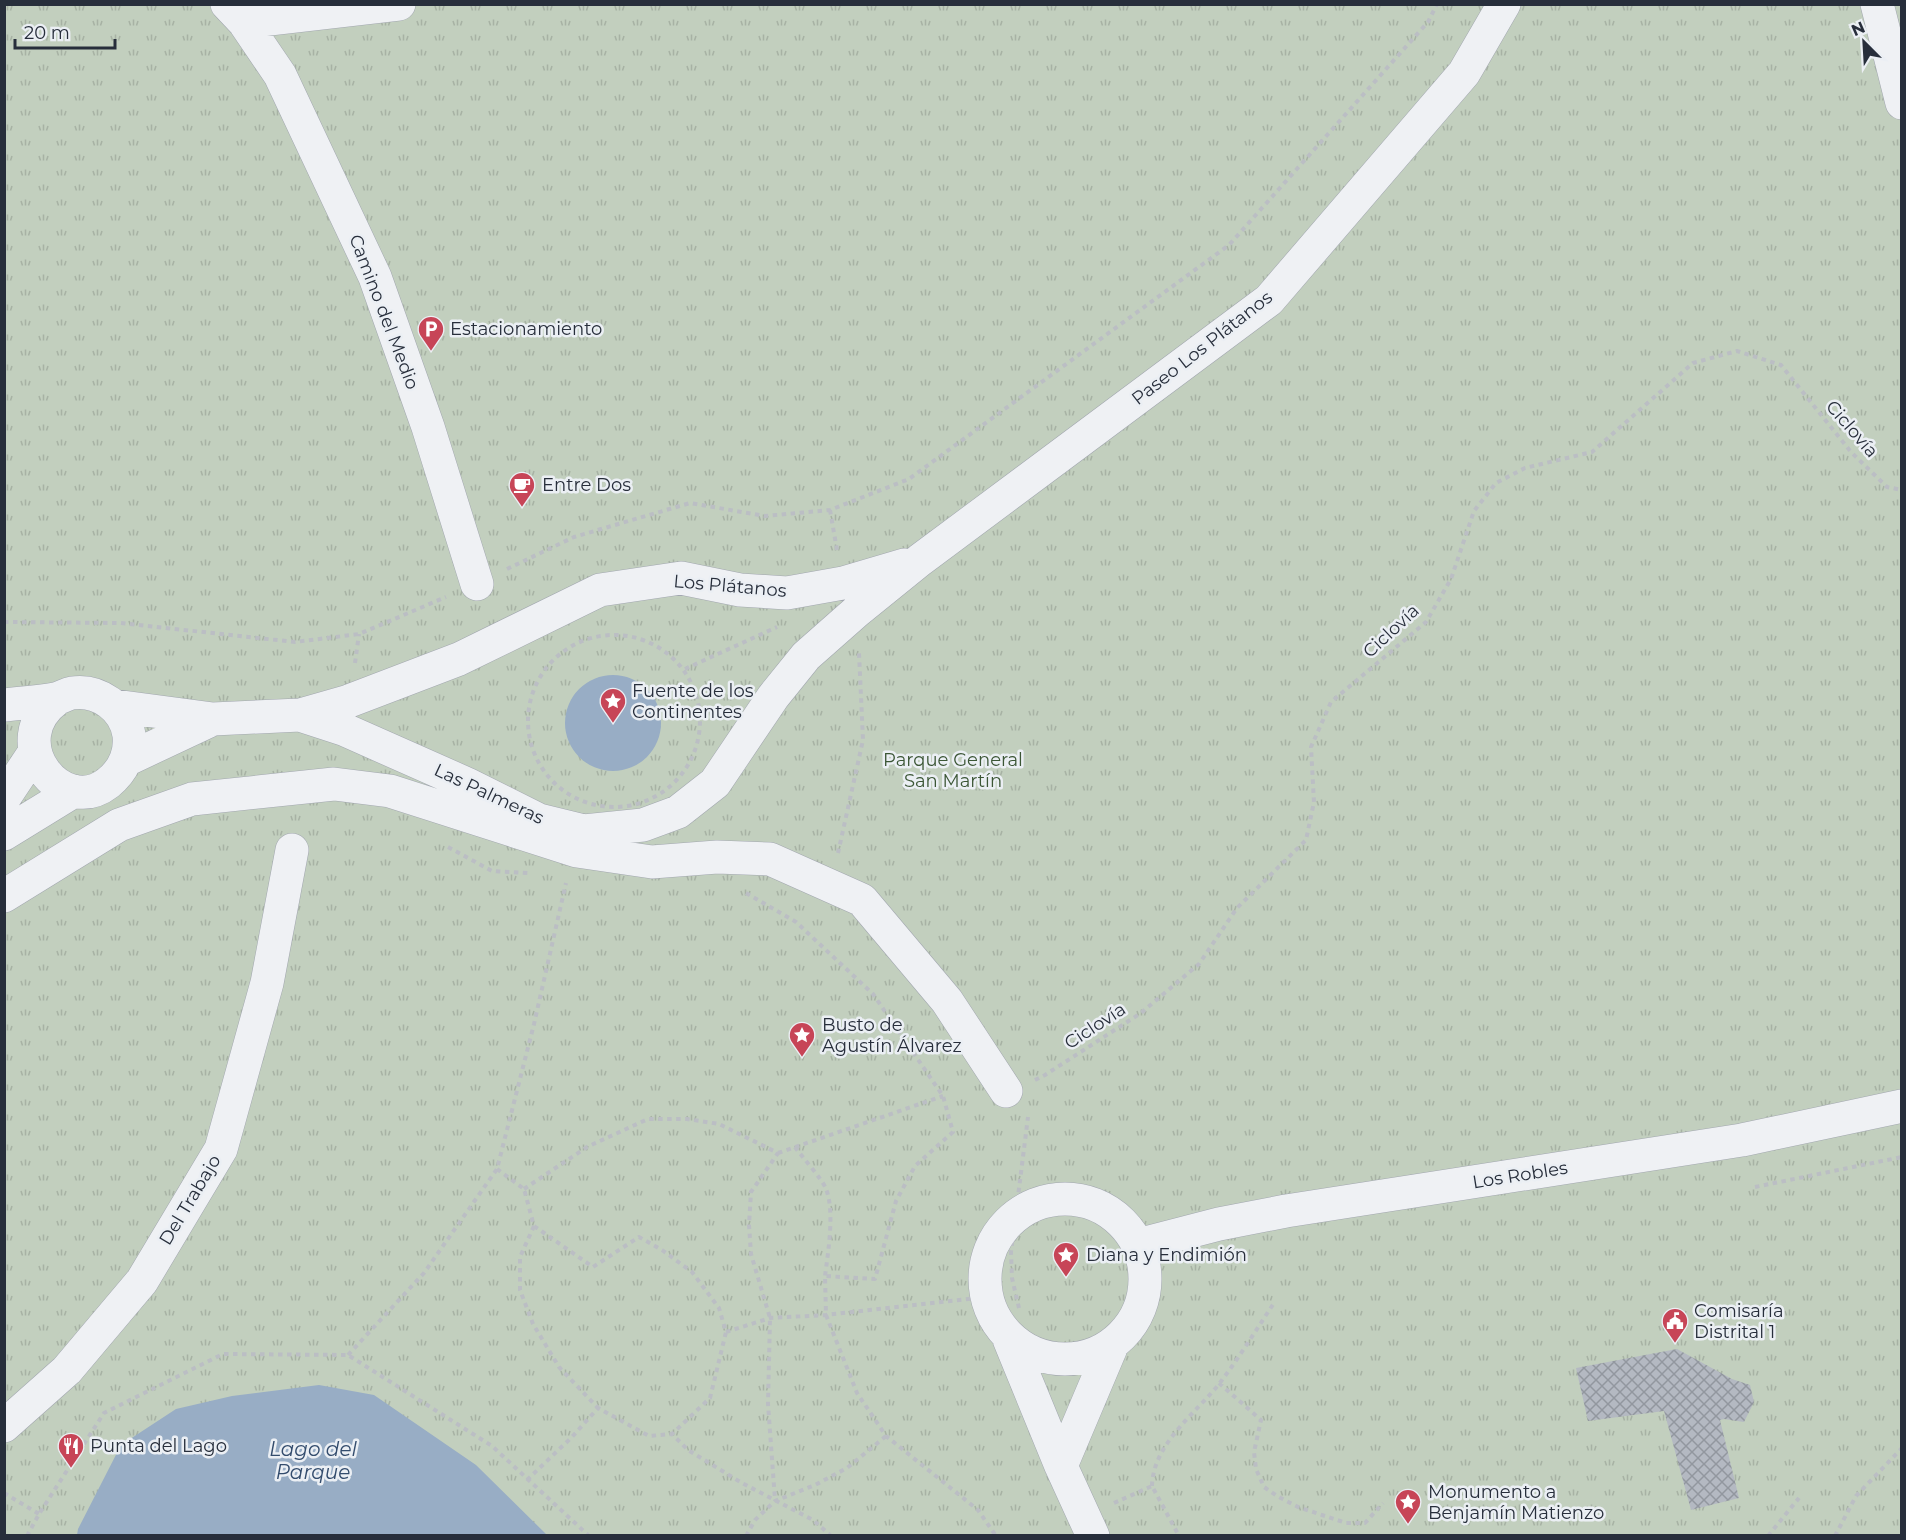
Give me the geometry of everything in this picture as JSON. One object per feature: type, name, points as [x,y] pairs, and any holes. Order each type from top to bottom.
[{"type":"street","points":[[236,13],[399,4]]},
{"type":"street","name":"Paseo Los Plátanos","points":[[920,560],[1269,300],[1464,73],[1504,4]]},
{"type":"street","points":[[1877,4],[1902,103]]},
{"type":"street","name":"Camino del Medio","points":[[236,13],[280,75],[375,277],[428,427],[477,584]]},
{"type":"street","name":"Los Plátanos","points":[[773,697],[850,597],[920,560]]},
{"type":"street","name":"Los Plátanos","points":[[459,659],[600,590],[681,578],[740,590],[850,597]]},
{"type":"street","name":"Las Palmeras","points":[[115,706],[213,719],[300,715],[349,701],[459,659]]},
{"type":"street","points":[[4,798],[22,747],[34,723],[48,704],[71,693],[87,693],[102,697],[115,706],[123,718],[130,746],[126,760],[118,774],[105,785],[90,791],[74,791],[56,785],[41,773],[22,747]]},
{"type":"street","name":"Las Palmeras","points":[[300,715],[354,733],[467,784],[538,820],[584,831],[643,825],[678,812],[715,783],[773,697]]},
{"type":"street","points":[[4,705],[57,699]]},
{"type":"street","name":"Las Palmeras","points":[[126,760],[213,719]]},
{"type":"street","points":[[4,896],[119,825],[192,799],[334,784],[390,791],[577,851],[652,862],[717,857],[770,859],[862,900],[947,1001],[1012,1089]]},
{"type":"street","points":[[4,834],[74,791]]},
{"type":"street","name":"Del Trabajo","points":[[4,1426],[67,1370],[142,1281],[220,1149],[267,983],[292,850]]},
{"type":"street","name":"Los Robles","points":[[1138,1245],[1219,1224],[1286,1211],[1742,1140],[1902,1106]]},
{"type":"street","points":[[1046,1200],[1080,1200],[1111,1213],[1127,1227],[1138,1245],[1146,1272],[1143,1299],[1132,1324],[1113,1343],[1094,1354],[1072,1360],[1051,1359],[1023,1346],[994,1320],[985,1297],[983,1273],[989,1249],[1002,1228],[1016,1214],[1046,1200]]},
{"type":"street","points":[[1061,1466],[1113,1343]]},
{"type":"street","points":[[1023,1346],[1061,1466],[1089,1527]]},
{"type":"path","points":[[4,622],[120,623],[295,642],[359,634],[477,584],[574,537],[690,503],[765,516],[830,510],[909,479],[1229,245],[1428,22],[1437,4]]},
{"type":"path","name":"Ciclovía","points":[[1012,1089],[1045,1075],[1141,1012],[1198,964],[1237,908],[1306,840],[1314,802],[1311,747],[1331,702],[1426,622],[1451,579],[1474,512],[1496,483],[1525,468],[1592,452],[1693,363],[1737,351],[1781,365],[1851,452],[1887,487],[1902,490]]},
{"type":"path","points":[[826,884],[836,861],[863,740],[850,597],[830,510]]},
{"type":"path","points":[[685,669],[787,623]]},
{"type":"path","points":[[609,635],[639,639],[665,652],[685,669],[698,701],[700,730],[691,759],[674,783],[649,800],[620,807],[590,804],[566,793],[546,775],[533,752],[527,725],[530,699],[541,674],[560,654],[583,641],[609,635]]},
{"type":"path","points":[[442,844],[492,871],[535,873]]},
{"type":"path","points":[[348,1354],[424,1273],[497,1169],[534,1024],[568,874]]},
{"type":"path","points":[[737,888],[796,922],[873,994],[943,1096],[953,1132],[915,1166],[896,1201],[875,1279],[825,1275]]},
{"type":"path","points":[[1012,1089],[1028,1115],[1011,1252],[1012,1278],[1019,1309],[1023,1346]]},
{"type":"path","points":[[775,1501],[768,1404],[770,1318],[751,1254],[748,1225],[751,1192],[778,1153],[943,1096]]},
{"type":"path","points":[[524,1189],[587,1147],[648,1119],[687,1119],[719,1124],[778,1153]]},
{"type":"path","points":[[795,1147],[826,1189],[830,1212],[825,1275],[826,1315],[857,1393],[886,1436],[978,1510],[996,1536]]},
{"type":"path","points":[[1755,1188],[1902,1157]]},
{"type":"path","points":[[497,1169],[524,1189],[534,1226],[520,1257],[520,1290],[533,1324],[560,1367],[598,1408],[649,1436],[672,1434],[710,1398],[726,1332],[719,1308],[692,1272],[662,1250],[639,1237],[593,1267],[534,1226]]},
{"type":"path","points":[[726,1332],[770,1318],[826,1315],[985,1297]]},
{"type":"path","points":[[1179,1536],[1152,1486],[1152,1473],[1168,1442],[1220,1383],[1274,1303]]},
{"type":"path","points":[[27,1536],[104,1413],[223,1354],[348,1354],[492,1446],[589,1536]]},
{"type":"path","points":[[1220,1383],[1261,1420],[1254,1452],[1256,1469],[1264,1486],[1277,1496],[1298,1507],[1346,1523],[1365,1523],[1383,1503]]},
{"type":"path","points":[[527,1480],[572,1437],[598,1408]]},
{"type":"path","points":[[672,1434],[688,1450],[742,1483],[813,1520],[831,1536]]},
{"type":"path","points":[[746,1536],[755,1520],[775,1501],[815,1485],[847,1467],[886,1436]]},
{"type":"path","points":[[1835,1536],[1856,1496],[1902,1448]]},
{"type":"path","points":[[1089,1527],[1096,1510],[1152,1486]]},
{"type":"path","points":[[4,1493],[39,1514]]},
{"type":"path","points":[[1768,1536],[1799,1498]]},
{"type":"green space","name":"Parque General San Martín","points":[[5,5],[1901,5],[1901,1535],[5,1536]]},
{"type":"water","points":[[613,675],[631,678],[647,689],[658,705],[661,723],[658,741],[647,757],[631,768],[613,771],[595,768],[579,757],[568,741],[565,723],[568,705],[579,689],[595,678]]},
{"type":"water","name":"Lago del Parque","points":[[319,1385],[374,1395],[476,1465],[547,1535],[77,1535],[121,1445],[176,1409],[232,1396]]},
{"type":"building","points":[[1677,1349],[1732,1379],[1750,1385],[1754,1402],[1744,1422],[1720,1420],[1739,1498],[1691,1510],[1664,1411],[1588,1421],[1576,1368]]},
{"type":"place","name":"Estacionamiento","points":[[431,352]]},
{"type":"place","name":"Entre Dos","points":[[522,508]]},
{"type":"place","name":"Fuente de los Continentes","points":[[613,724]]},
{"type":"place","name":"Busto de Agustín Álvarez","points":[[802,1058]]},
{"type":"place","name":"Diana y Endimión","points":[[1066,1278]]},
{"type":"place","name":"Comisaría Distrital 1","points":[[1675,1344]]},
{"type":"place","name":"Punta del Lago","points":[[71,1469]]},
{"type":"place","name":"Monumento a Benjamín Matienzo","points":[[1408,1525]]}]
